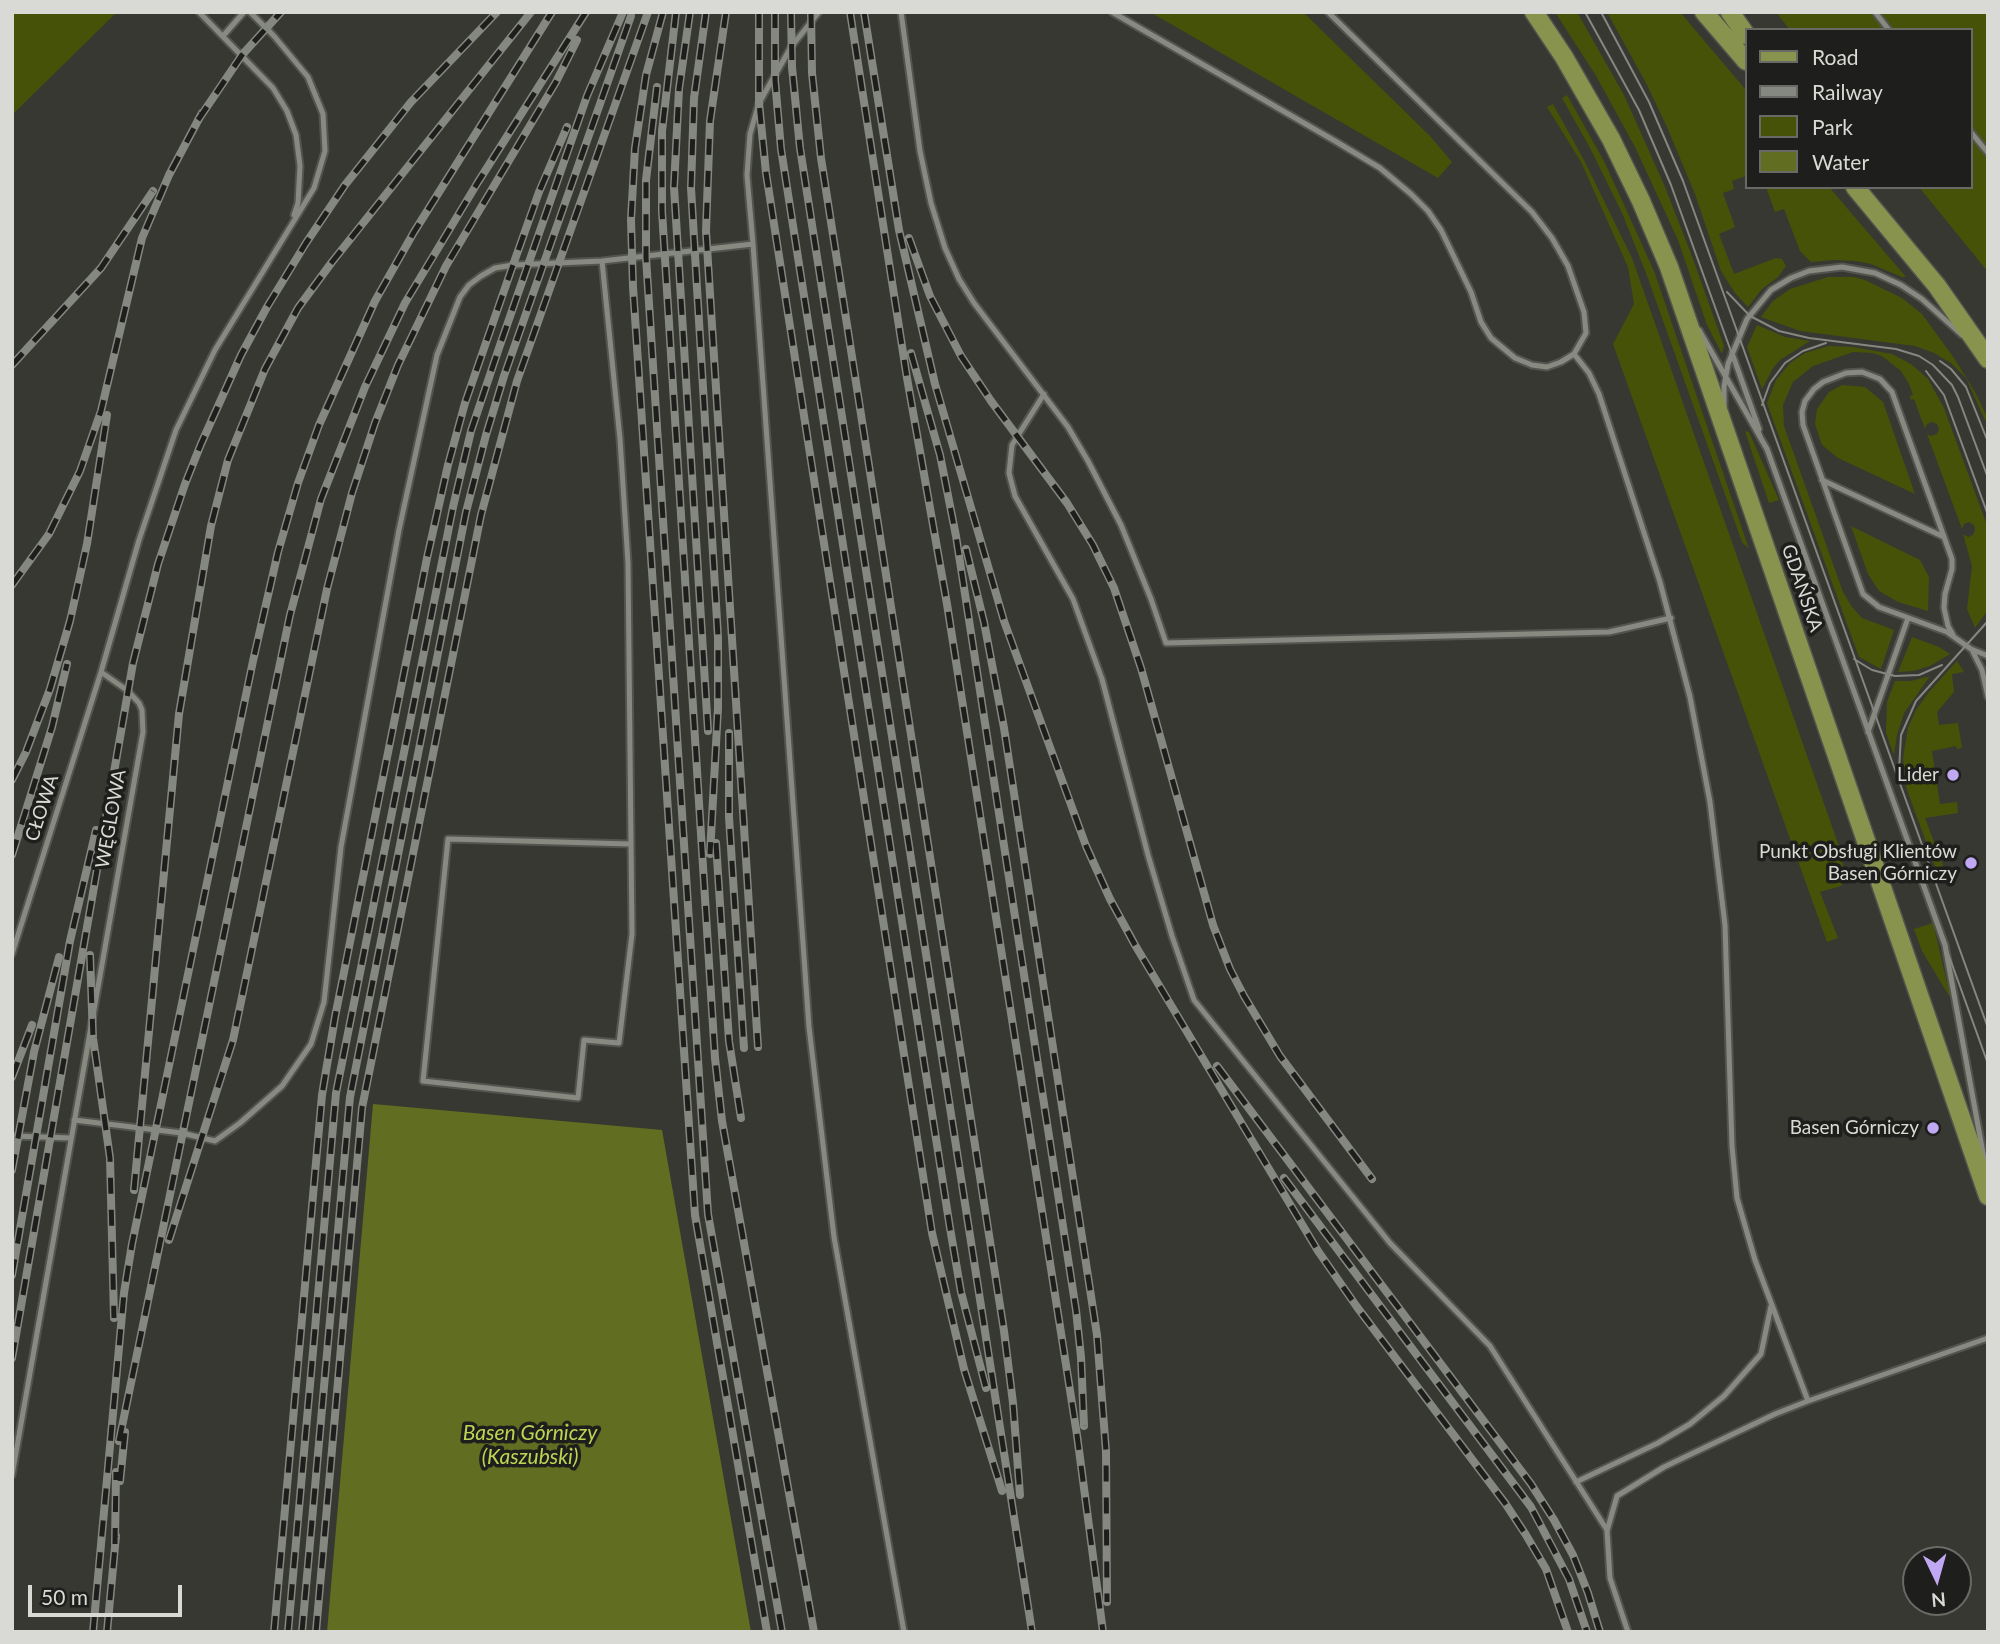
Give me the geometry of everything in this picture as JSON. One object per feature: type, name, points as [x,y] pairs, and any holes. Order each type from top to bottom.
[{"type":"main road","name":"GDAŃSKA","points":[[1534,12],[1611,139],[1669,267],[1988,1196]]},
{"type":"main road","points":[[1704,12],[1744,59]]},
{"type":"main road","points":[[1730,12],[1744,32]]},
{"type":"main road","points":[[1858,190],[1937,286],[1988,361]]},
{"type":"lane","points":[[199,12],[273,88],[287,111],[296,135],[300,184],[292,222]]},
{"type":"lane","points":[[101,672],[142,529],[176,429],[215,350],[314,188],[325,151],[323,114],[308,77],[274,36],[247,12],[223,36]]},
{"type":"lane","points":[[820,12],[791,47],[759,103],[750,134],[747,176],[811,1040],[834,1237],[904,1632]]},
{"type":"lane","points":[[901,12],[920,151],[931,203],[945,248],[974,303],[1044,394],[1082,449],[1121,525],[1166,643],[1609,632],[1671,618]]},
{"type":"lane","points":[[1112,12],[1335,141],[1380,169],[1404,188],[1428,211],[1441,230],[1471,292],[1481,322],[1491,338],[1515,358],[1532,365],[1548,366],[1562,362],[1574,354],[1586,333],[1584,312],[1568,266],[1547,231],[1523,202],[1328,12]]},
{"type":"lane","points":[[1875,12],[1887,28]]},
{"type":"lane","points":[[1972,133],[1988,153]]},
{"type":"lane","points":[[74,1120],[182,1133],[215,1141],[282,1086],[311,1044],[324,1002],[341,847],[399,530],[437,355],[460,297],[469,285],[495,268],[513,265],[602,261],[753,244]]},
{"type":"lane","points":[[602,261],[620,439],[628,563],[632,934],[620,1043],[584,1040],[578,1098],[423,1081],[448,839],[631,844]]},
{"type":"lane","points":[[1669,267],[1701,334],[1766,449]]},
{"type":"lane","points":[[1734,453],[1724,409],[1726,377],[1732,353],[1747,319],[1771,290],[1809,271],[1842,267],[1875,273],[1910,290],[1988,361]]},
{"type":"lane","points":[[1732,353],[1947,953],[1988,1177]]},
{"type":"lane","points":[[1574,354],[1589,373],[1599,394],[1671,618],[1690,697],[1710,802],[1725,925],[1734,1179],[1744,1226],[1808,1401]]},
{"type":"lane","points":[[1953,635],[1944,608],[1952,564],[1895,400],[1886,384],[1874,376],[1858,372],[1846,373],[1820,384],[1807,397],[1802,412],[1803,425],[1863,594],[1874,604],[1953,635],[1988,656]]},
{"type":"lane","points":[[1044,394],[1012,445],[1009,473],[1015,496],[1073,600],[1102,678],[1147,855],[1194,1000],[1390,1243],[1490,1346],[1607,1531]]},
{"type":"lane","points":[[1822,480],[1944,537]]},
{"type":"lane","points":[[1868,732],[1908,618]]},
{"type":"lane","points":[[1966,645],[1979,663],[1988,697]]},
{"type":"lane","name":"CŁOWA","points":[[12,954],[101,672]]},
{"type":"lane","name":"WĘGLOWA","points":[[12,1475],[143,732],[139,703],[128,691],[101,672]]},
{"type":"lane","points":[[12,1136],[71,1138]]},
{"type":"lane","points":[[1576,1482],[1658,1443],[1690,1424],[1724,1396],[1761,1354],[1772,1304]]},
{"type":"lane","points":[[1628,1632],[1610,1578],[1607,1531],[1617,1496],[1664,1467],[1775,1414],[1988,1338]]},
{"type":"green space","points":[[12,12],[117,12],[12,115]]},
{"type":"green space","points":[[1150,12],[1303,12],[1430,136],[1452,162],[1438,178]]},
{"type":"green space","points":[[1555,12],[1577,12],[1624,95],[1665,187],[1693,259],[1724,346],[1722,354],[1707,325],[1678,240],[1635,147],[1595,74]]},
{"type":"green space","points":[[1607,12],[1680,12],[1744,88],[1744,177],[1732,181],[1734,189],[1723,193],[1735,227],[1719,234],[1734,274],[1776,258],[1782,259],[1786,266],[1748,307],[1721,271],[1695,194],[1646,83]]},
{"type":"green space","points":[[1776,12],[1988,12],[1988,272],[1921,189],[1972,189],[1972,28],[1788,28]]},
{"type":"green space","points":[[1567,95],[1605,163],[1654,271],[1749,549],[1742,542],[1622,213],[1562,98]]},
{"type":"green space","points":[[1553,104],[1632,258],[1841,852],[1845,880],[1841,886],[1820,892],[1838,938],[1827,942],[1613,344],[1634,304],[1628,267],[1581,162],[1547,107]]},
{"type":"green space","points":[[1767,189],[1831,189],[1906,277],[1856,261],[1811,262],[1800,251],[1784,209],[1775,212]]},
{"type":"green space","points":[[1828,277],[1865,280],[1902,298],[1922,314],[1954,358],[1975,392],[1988,419],[1985,420],[1966,378],[1951,363],[1934,353],[1915,346],[1800,331],[1761,317],[1773,301],[1790,289]]},
{"type":"green space","points":[[1757,325],[1785,337],[1810,341],[1780,360],[1762,389],[1747,347]]},
{"type":"green space","points":[[1829,346],[1892,354],[1911,364],[1928,379],[1944,408],[1988,528],[1988,610],[1975,628],[1967,609],[1972,566],[1963,534],[1968,537],[1973,535],[1974,525],[1969,522],[1964,524],[1962,529],[1927,434],[1937,434],[1939,429],[1937,424],[1932,422],[1927,424],[1925,429],[1914,399],[1911,400],[1910,396],[1913,395],[1909,384],[1901,371],[1882,356],[1853,352],[1813,366],[1793,382],[1783,405],[1784,426],[1843,592],[1862,618],[1894,630],[1881,669],[1859,657],[1767,403],[1776,380],[1790,363],[1805,353]]},
{"type":"green space","points":[[1842,385],[1865,387],[1883,402],[1915,494],[1838,458],[1822,445],[1815,424],[1817,409],[1829,392]]},
{"type":"green space","points":[[1745,431],[1749,432],[1779,500],[1769,503]]},
{"type":"green space","points":[[1851,526],[1920,560],[1929,577],[1928,611],[1898,602],[1879,591],[1868,574]]},
{"type":"green space","points":[[1912,637],[1950,654],[1930,666],[1898,672]]},
{"type":"green space","points":[[1957,661],[1964,672],[1952,674],[1954,692],[1937,712],[1939,725],[1958,723],[1962,748],[1957,749],[1956,746],[1932,751],[1940,804],[1957,802],[1958,813],[1925,818],[1948,879],[1943,881],[1940,880],[1906,787],[1903,758],[1908,728],[1916,710]]},
{"type":"green space","points":[[1930,676],[1904,713],[1894,755],[1886,733],[1887,702],[1895,681],[1911,681]]},
{"type":"green space","points":[[1933,923],[1949,996],[1922,951],[1914,929]]},
{"type":"water","name":"Basen Górniczy (Kaszubski)","points":[[373,1104],[662,1130],[751,1632],[327,1632]]},
{"type":"tram line","points":[[1585,12],[1639,110],[1671,185],[1988,1064]]},
{"type":"tram line","points":[[1601,12],[1649,102],[1683,181],[1988,1028]]},
{"type":"tram line","points":[[1727,292],[1750,316],[1779,331],[1809,338],[1896,349],[1919,356],[1933,365],[1952,385],[1958,397],[1988,478]]},
{"type":"tram line","points":[[1762,405],[1770,383],[1785,363],[1803,351],[1826,343]]},
{"type":"tram line","points":[[1940,361],[1951,369],[1966,387],[1988,442]]},
{"type":"tram line","points":[[1926,371],[1944,395],[1988,515]]},
{"type":"tram line","points":[[1899,770],[1901,735],[1916,701],[1988,621]]},
{"type":"tram line","points":[[1854,659],[1872,670],[1895,676],[1919,675],[1942,665]]},
{"type":"railway","points":[[198,120],[242,55],[281,12]]},
{"type":"railway","points":[[12,1358],[133,663],[158,564],[185,484],[241,355],[306,243],[345,185],[411,102],[497,12]]},
{"type":"railway","points":[[134,1190],[179,714],[211,526],[228,460],[265,369],[298,308],[531,12]]},
{"type":"railway","points":[[93,1632],[124,1293],[132,1244],[278,552],[298,483],[319,425],[375,301],[414,232],[552,12]]},
{"type":"railway","points":[[119,1441],[290,615],[321,499],[365,387],[405,303],[586,12]]},
{"type":"railway","points":[[288,1632],[336,1093],[453,507],[471,431],[499,348],[587,96],[623,12]]},
{"type":"railway","points":[[316,1632],[362,1108],[481,515],[517,381],[648,12]]},
{"type":"railway","points":[[663,12],[646,75],[635,148],[631,220],[633,287],[695,1215],[767,1632]]},
{"type":"railway","points":[[676,12],[662,131],[662,211],[715,1058],[722,1121],[814,1632]]},
{"type":"railway","points":[[690,12],[679,89],[674,187],[708,731]]},
{"type":"railway","points":[[706,12],[694,98],[691,188],[718,637],[718,708],[710,854]]},
{"type":"railway","points":[[726,12],[710,121],[706,231],[758,1047]]},
{"type":"railway","points":[[759,12],[759,103],[766,173],[932,1233],[964,1369],[1002,1491]]},
{"type":"railway","points":[[775,12],[775,80],[781,149],[950,1228],[961,1292],[986,1388]]},
{"type":"railway","points":[[791,12],[792,67],[800,148],[1032,1632]]},
{"type":"railway","points":[[811,12],[812,73],[821,158],[1004,1331],[1020,1495]]},
{"type":"railway","points":[[850,12],[907,378],[947,604],[1077,1435],[1103,1632]]},
{"type":"railway","points":[[864,12],[899,230],[935,384],[1004,621],[1086,846],[1135,945],[1318,1251],[1526,1535],[1546,1569],[1568,1632]]},
{"type":"railway","points":[[302,1632],[350,1097],[466,512],[504,376],[631,16]]},
{"type":"railway","points":[[169,1240],[233,1040],[327,589],[352,493],[375,423],[398,365],[446,266],[556,82],[577,40]]},
{"type":"railway","points":[[657,87],[646,180],[646,257],[708,1214],[782,1632]]},
{"type":"railway","points":[[12,585],[49,534],[80,471],[101,411],[142,238],[169,175],[202,113]]},
{"type":"railway","points":[[274,1632],[322,1095],[335,1017],[448,465],[465,403],[513,265],[539,192],[567,127]]},
{"type":"railway","points":[[12,365],[101,268],[153,191]]},
{"type":"railway","points":[[909,238],[930,296],[961,356],[1067,503],[1093,545],[1114,588],[1141,668],[1213,925],[1230,969],[1280,1056],[1372,1179]]},
{"type":"railway","points":[[911,353],[940,455],[956,536],[1076,1310],[1084,1426]]},
{"type":"railway","points":[[12,780],[26,752],[50,689],[70,621],[87,544],[107,415]]},
{"type":"railway","points":[[966,549],[984,622],[1004,728],[1097,1335],[1106,1451],[1107,1602]]},
{"type":"railway","points":[[12,855],[52,727],[67,664]]},
{"type":"railway","points":[[729,733],[729,817],[744,1048]]},
{"type":"railway","points":[[12,1275],[70,941],[96,830]]},
{"type":"railway","points":[[716,843],[729,1041],[741,1118]]},
{"type":"railway","points":[[90,955],[93,1038],[110,1158],[114,1318]]},
{"type":"railway","points":[[12,1170],[34,1052],[59,957]]},
{"type":"railway","points":[[12,1077],[32,1025]]},
{"type":"railway","points":[[1217,1066],[1531,1484],[1573,1555],[1600,1632]]},
{"type":"railway","points":[[1284,1178],[1531,1507],[1569,1579],[1587,1632]]},
{"type":"railway","points":[[120,1481],[125,1432]]},
{"type":"railway","points":[[115,1544],[116,1472]]},
{"type":"railway","points":[[107,1632],[116,1536]]},
{"type":"place","name":"Lider","points":[[1953,775]]},
{"type":"place","name":"Punkt Obsługi Klientów Basen Górniczy","points":[[1971,863]]},
{"type":"place","name":"Basen Górniczy","points":[[1933,1128]]}]
